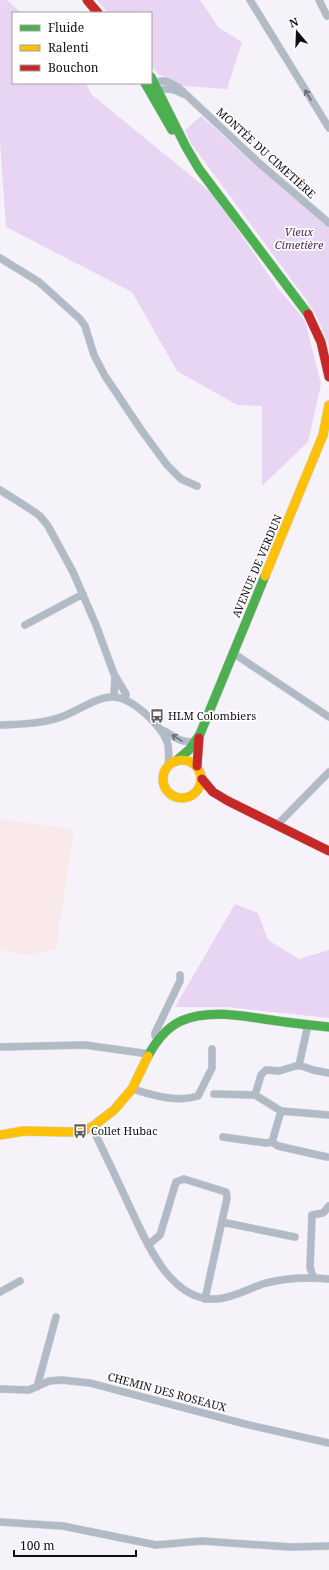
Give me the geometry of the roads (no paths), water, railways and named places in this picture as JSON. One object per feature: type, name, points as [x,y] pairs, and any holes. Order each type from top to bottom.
[{"type":"main road","points":[[87,0],[97,12]]},
{"type":"main road","points":[[146,84],[174,134],[309,316],[321,342],[329,376]]},
{"type":"main road","points":[[154,84],[178,129],[186,149]]},
{"type":"main road","name":"AVENUE DE VERDUN","points":[[177,761],[198,738],[323,436],[329,404]]},
{"type":"main road","name":"AVENUE DE VERDUN","points":[[197,766],[198,738]]},
{"type":"main road","points":[[202,779],[198,790],[194,794],[184,798],[174,796],[166,790],[163,780],[165,770],[177,761],[192,763],[197,766],[202,779],[213,792],[228,801],[329,851]]},
{"type":"main road","points":[[194,794],[228,801]]},
{"type":"main road","points":[[0,1135],[17,1131],[33,1130],[68,1133],[92,1127],[115,1108],[132,1089],[149,1054],[159,1038],[177,1022],[207,1014],[228,1014],[329,1027]]},
{"type":"street","points":[[250,0],[329,128]]},
{"type":"street","points":[[319,0],[327,16]]},
{"type":"street","points":[[154,84],[159,109]]},
{"type":"street","name":"MONTÉE DU CIMETIÈRE","points":[[154,84],[162,90],[179,92],[188,97],[259,163],[329,223]]},
{"type":"street","points":[[0,258],[39,282],[80,319],[85,326],[94,355],[105,376],[142,431],[168,465],[182,478],[197,486]]},
{"type":"street","points":[[0,490],[40,516],[55,538],[83,594],[114,674],[126,694],[125,699]]},
{"type":"street","points":[[25,625],[83,594]]},
{"type":"street","points":[[233,653],[329,717]]},
{"type":"street","points":[[114,674],[114,696]]},
{"type":"street","points":[[0,725],[47,721],[114,696],[125,699],[149,717],[160,729],[177,761]]},
{"type":"street","points":[[160,729],[186,743],[198,738]]},
{"type":"street","points":[[168,744],[177,761]]},
{"type":"street","points":[[277,824],[329,772]]},
{"type":"street","points":[[159,1038],[155,1036],[155,1033],[180,981],[180,975]]},
{"type":"street","points":[[299,1065],[308,1025]]},
{"type":"street","points":[[0,1047],[85,1045],[149,1054]]},
{"type":"street","points":[[132,1089],[168,1098],[190,1099],[198,1096],[212,1068],[212,1049]]},
{"type":"street","points":[[255,1095],[261,1074],[266,1070],[279,1071],[299,1065],[329,1073]]},
{"type":"street","points":[[214,1094],[255,1095],[281,1111],[329,1115]]},
{"type":"street","points":[[272,1142],[281,1111]]},
{"type":"street","points":[[92,1127],[148,1245],[168,1274],[179,1286],[196,1296],[205,1299],[227,1297],[282,1279],[313,1277],[329,1279]]},
{"type":"street","points":[[223,1138],[266,1143],[272,1142],[278,1146],[327,1157]]},
{"type":"street","points":[[148,1245],[160,1235],[176,1182],[184,1180],[226,1192],[227,1198],[205,1299]]},
{"type":"street","points":[[313,1277],[310,1268],[312,1215],[323,1213],[329,1206]]},
{"type":"street","points":[[222,1222],[295,1237]]},
{"type":"street","points":[[0,1292],[20,1281]]},
{"type":"street","points":[[37,1387],[56,1317]]},
{"type":"street","name":"CHEMIN DES ROSEAUX","points":[[0,1389],[29,1390],[49,1381],[62,1380],[90,1383],[245,1424],[329,1443]]},
{"type":"street","points":[[0,1522],[63,1526],[156,1545],[202,1541],[291,1547],[329,1546]]},
{"type":"place","name":"HLM Colombiers","points":[[157,716]]},
{"type":"place","name":"Collet Hubac","points":[[80,1131]]},
{"type":"park label","name":"Vieux Cimetière","points":[[299,238]]}]
